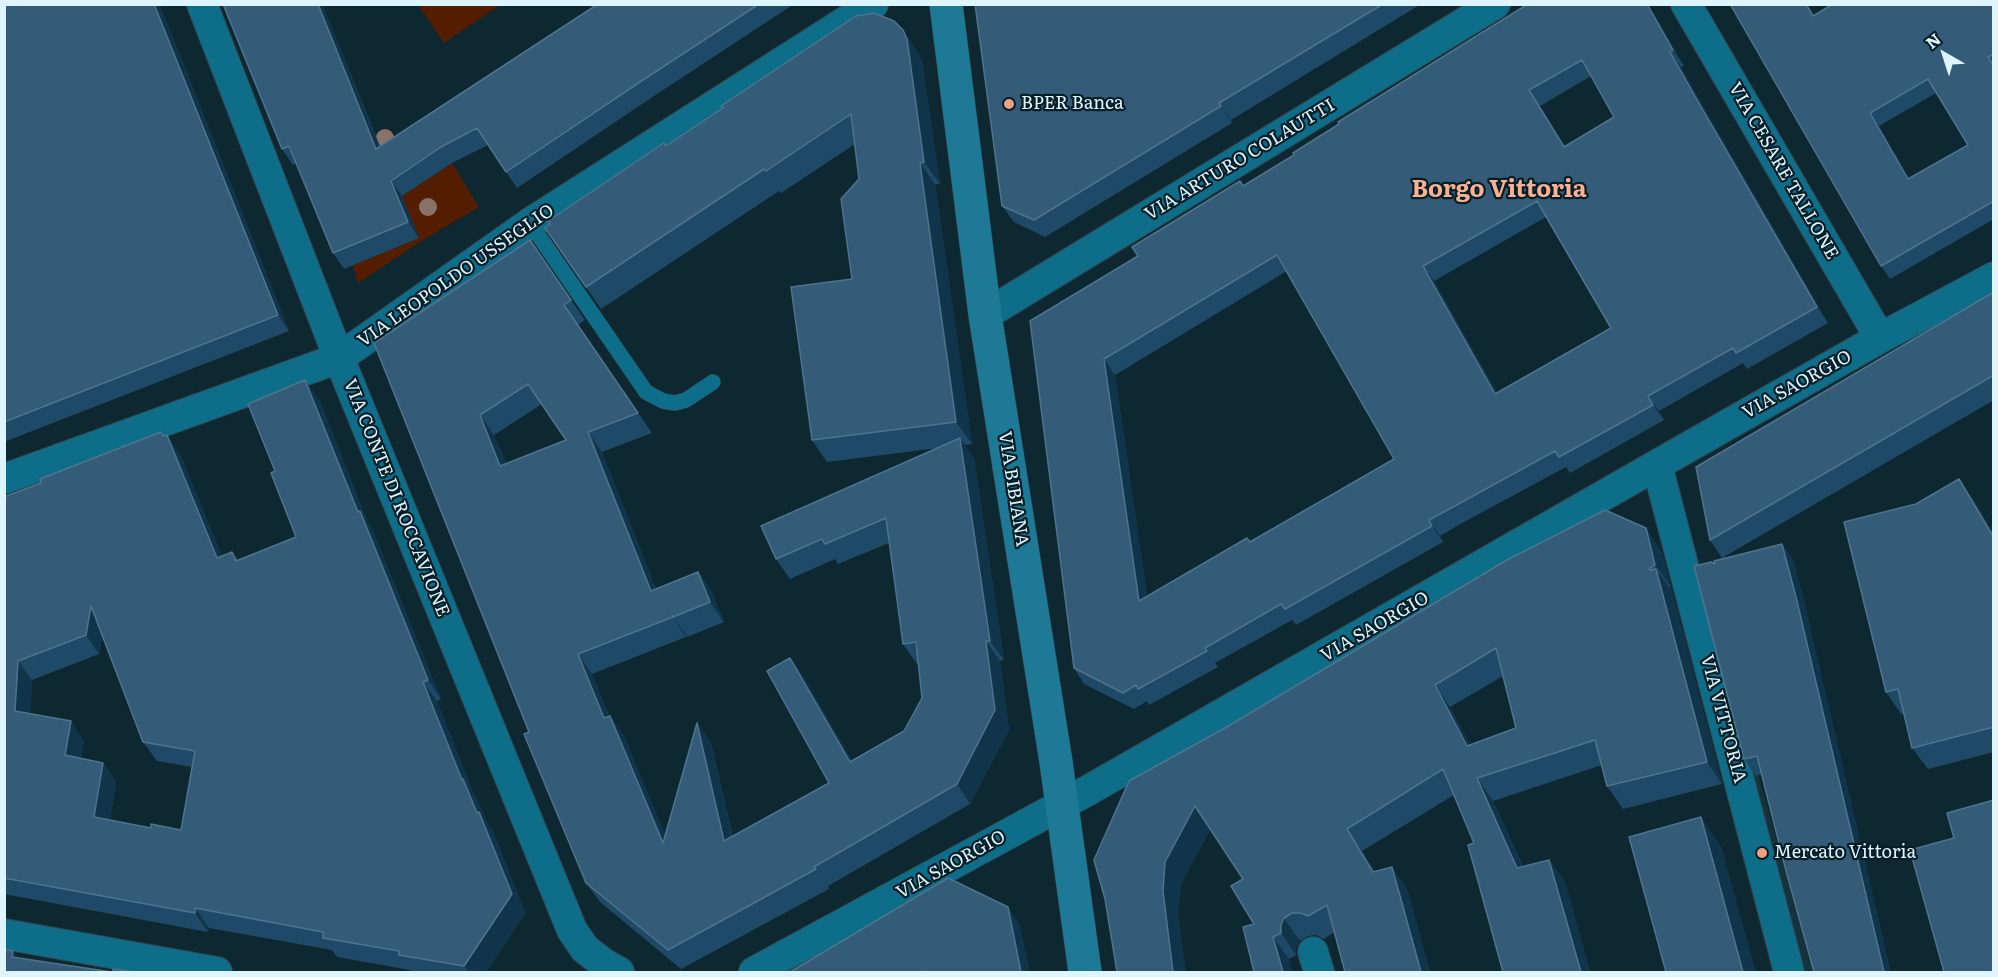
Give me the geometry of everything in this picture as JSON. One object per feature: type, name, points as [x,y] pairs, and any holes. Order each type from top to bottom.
[{"type":"street","name":"VIA CONTE DI ROCCAVIONE","points":[[202,4],[339,358],[572,930],[585,949],[619,972]]},
{"type":"street","name":"VIA LEOPOLDO USSEGLIO","points":[[4,479],[339,358],[530,223],[873,4]]},
{"type":"street","name":"VIA BIBIANA","points":[[946,4],[985,315],[1062,806],[1085,972]]},
{"type":"street","name":"VIA ARTURO COLAUTTI","points":[[985,315],[1495,4]]},
{"type":"street","name":"VIA CESARE TALLONE","points":[[1686,4],[1880,338]]},
{"type":"street","name":"VIA SAORGIO","points":[[754,972],[1062,806],[1880,338],[1994,277]]},
{"type":"street","name":"VIA VITTORIA","points":[[1657,465],[1789,972]]},
{"type":"street","points":[[4,934],[217,972]]},
{"type":"lane","points":[[530,223],[646,392],[663,401],[675,403],[686,400],[713,382]]},
{"type":"shaded area","points":[[418,5],[500,5],[444,43]]},
{"type":"shaded area","points":[[452,163],[479,207],[358,283],[353,265],[419,238],[389,166],[436,174]]},
{"type":"shaded area","name":"Mercato Vittoria","points":[[1745,727],[1813,972],[1773,972],[1714,734]]},
{"type":"building","points":[[4,4],[154,4],[278,315],[4,422]]},
{"type":"building","points":[[223,4],[318,4],[376,149],[598,4],[759,4],[506,172],[477,128],[441,147],[391,181],[408,222],[333,253],[289,146],[282,149]]},
{"type":"building","points":[[975,4],[1383,4],[1219,103],[1221,106],[1034,220],[1002,206]]},
{"type":"building","points":[[1528,4],[1642,4],[1642,6],[1647,4],[1673,50],[1670,52],[1817,307],[1736,353],[1733,348],[1648,396],[1653,405],[1559,457],[1555,451],[1429,520],[1432,526],[1285,609],[1281,604],[1205,648],[1207,651],[1138,689],[1136,685],[1123,693],[1074,668],[1030,321],[1138,256],[1132,247],[1240,181],[1243,186],[1294,155],[1293,153],[1339,124],[1338,122]],"holes":[[[1582,60],[1614,117],[1564,147],[1529,90]],[[1537,201],[1611,328],[1495,394],[1423,266]],[[1277,255],[1394,459],[1250,542],[1247,538],[1139,601],[1104,359]]]},
{"type":"building","points":[[1730,4],[1806,4],[1813,16],[1833,4],[1994,4],[1994,54],[1988,57],[1994,67],[1994,201],[1881,266]],"holes":[[[1928,79],[1968,145],[1908,179],[1870,113]]]},
{"type":"building","points":[[874,13],[894,21],[903,30],[907,39],[924,162],[920,163],[956,422],[812,440],[791,287],[852,279],[841,199],[859,179],[851,114],[586,287],[545,228],[550,224],[548,221],[664,143],[666,146],[723,108],[721,106],[856,16]]},
{"type":"building","points":[[530,240],[571,300],[564,305],[638,413],[588,432],[651,591],[698,572],[710,602],[578,654],[604,718],[610,716],[663,843],[697,723],[724,841],[829,783],[767,671],[790,658],[850,762],[904,731],[922,698],[916,642],[903,644],[886,518],[825,544],[822,539],[776,559],[761,526],[960,438],[990,641],[986,641],[995,710],[957,784],[814,867],[816,869],[668,950],[586,883],[524,734],[529,732],[374,343]],"holes":[[[528,384],[566,440],[500,466],[480,415]]]},
{"type":"building","points":[[1994,292],[1994,375],[1710,540],[1696,467]]},
{"type":"building","points":[[305,380],[428,680],[423,682],[462,780],[477,813],[479,812],[512,894],[464,966],[399,955],[399,951],[323,938],[323,932],[195,908],[195,913],[4,878],[4,497],[41,483],[40,479],[161,432],[163,436],[167,435],[217,558],[232,552],[236,561],[296,537],[271,473],[275,471],[248,404]],"holes":[[[91,606],[143,742],[195,751],[181,830],[151,824],[151,828],[94,817],[103,763],[65,755],[71,721],[15,711],[18,661],[86,635]]]},
{"type":"building","points":[[1959,479],[1994,538],[1994,727],[1912,748],[1898,689],[1886,692],[1844,522],[1916,504]]},
{"type":"building","points":[[1605,510],[1646,528],[1655,565],[1649,569],[1656,569],[1707,762],[1607,786],[1595,740],[1477,778],[1517,868],[1549,860],[1581,972],[1503,972],[1468,845],[1474,843],[1443,769],[1347,829],[1373,872],[1392,867],[1421,972],[1345,972],[1327,905],[1308,916],[1292,913],[1284,918],[1281,933],[1273,937],[1283,972],[1254,972],[1243,927],[1254,924],[1231,886],[1243,879],[1195,806],[1165,862],[1163,891],[1173,972],[1117,972],[1105,899],[1094,860],[1129,781],[1225,728],[1507,560]],"holes":[[[1496,648],[1516,728],[1467,746],[1435,685]]]},
{"type":"building","points":[[1782,544],[1884,972],[1814,972],[1757,756],[1744,759],[1694,566],[1711,562],[1715,564],[1714,561]]},
{"type":"building","points":[[1994,800],[1994,972],[1944,972],[1910,850],[1954,838],[1947,813]]},
{"type":"building","points":[[1701,817],[1743,972],[1666,972],[1629,837]]},
{"type":"building","points":[[948,878],[1008,907],[1021,972],[790,972]]},
{"type":"building","points":[[4,949],[13,951],[12,957],[112,972],[4,972]]},
{"type":"building","points":[[113,969],[133,972],[113,972]]},
{"type":"place","name":"BPER Banca","points":[[1009,104]]},
{"type":"place","name":"Mercato Vittoria","points":[[1762,853]]},
{"type":"district","name":"Borgo Vittoria","points":[[1499,190]]}]
